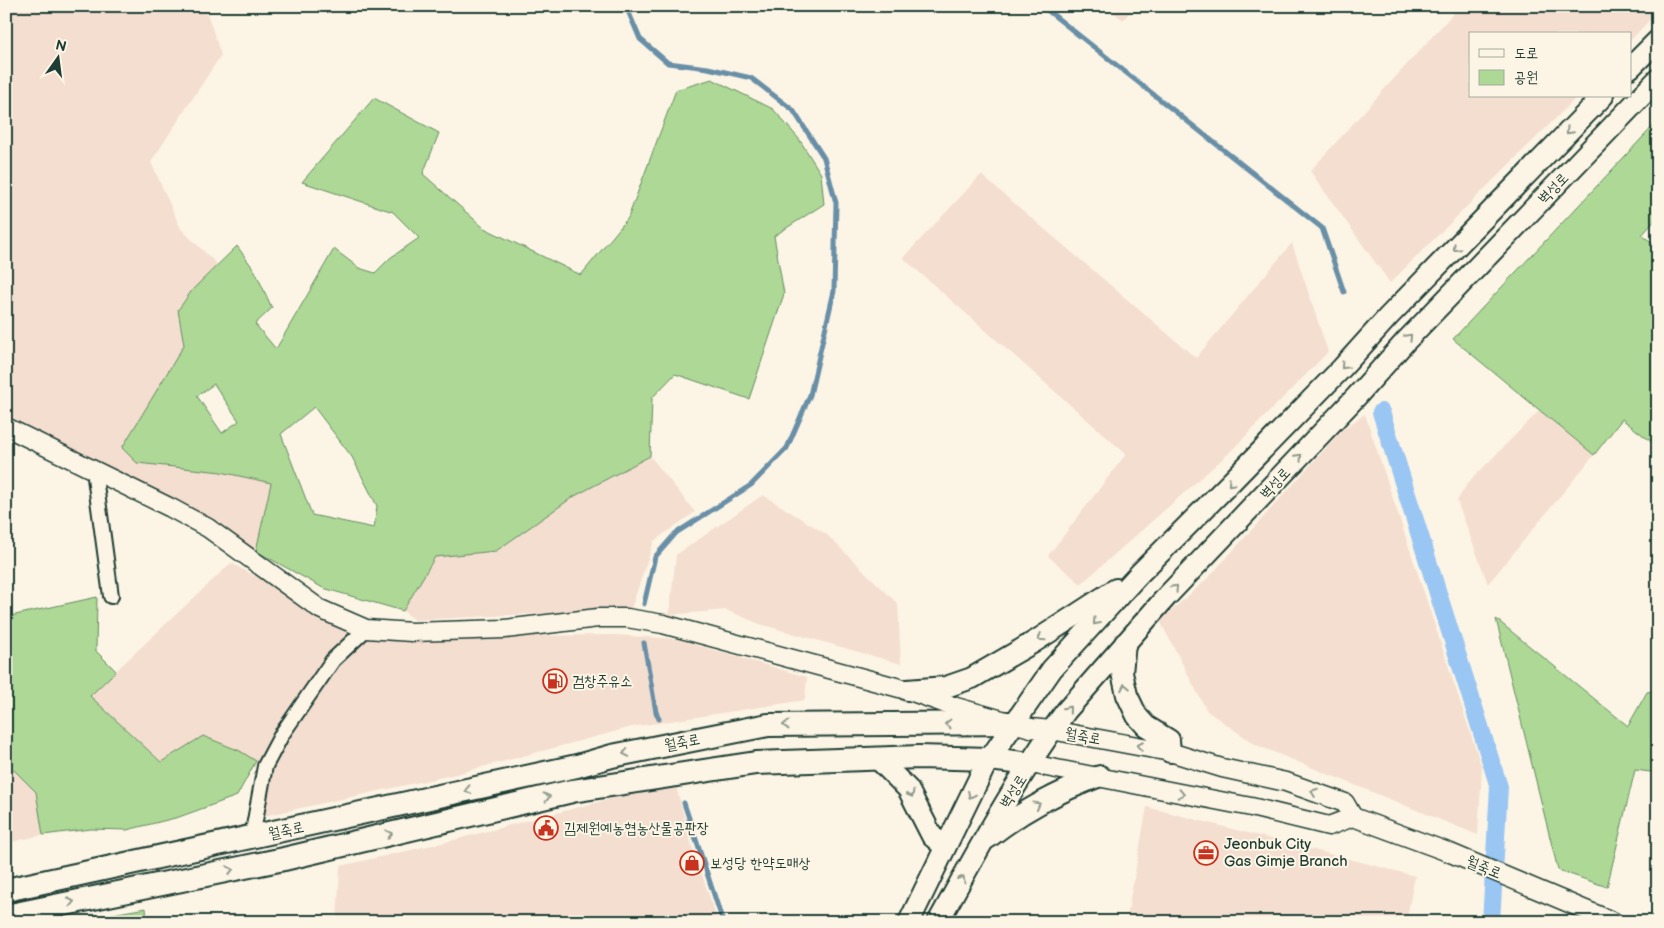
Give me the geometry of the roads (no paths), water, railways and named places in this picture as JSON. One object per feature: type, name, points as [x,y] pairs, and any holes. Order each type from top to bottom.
[{"type":"main road","points":[[1632,66],[1658,40]]},
{"type":"main road","name":"벽성로","points":[[938,922],[1000,810],[1066,711],[1167,596],[1356,397],[1405,342],[1658,80]]},
{"type":"main road","name":"벽성로","points":[[909,922],[989,759],[1052,670],[1140,573],[1342,368],[1388,317],[1601,98]]},
{"type":"main road","points":[[907,690],[946,687],[972,678],[1034,642],[1140,573]]},
{"type":"main road","points":[[1125,643],[1122,673],[1127,695],[1137,716],[1146,726],[1169,740],[1170,752]]},
{"type":"main road","name":"월죽로","points":[[6,890],[577,766],[612,756],[768,725],[1014,723]]},
{"type":"main road","name":"월죽로","points":[[6,916],[284,859],[572,792],[756,763],[918,757],[989,759],[1031,764]]},
{"type":"main road","points":[[878,759],[908,789],[932,836],[945,847]]},
{"type":"main road","points":[[982,843],[1028,809],[1065,789],[1100,776]]},
{"type":"street","points":[[6,427],[172,508],[208,528],[320,610],[366,629],[412,632],[505,629],[598,618],[627,618],[663,624],[907,690],[949,705],[1014,723]]},
{"type":"street","points":[[94,470],[111,596]]},
{"type":"street","points":[[252,837],[265,766],[282,734],[332,660],[366,629]]},
{"type":"street","name":"월죽로","points":[[1014,723],[1031,728],[1052,730],[1170,752],[1222,768],[1286,782],[1345,803],[1353,817]]},
{"type":"street","name":"월죽로","points":[[1031,764],[1251,807],[1329,826],[1353,817],[1406,835],[1614,922]]},
{"type":"waterway","points":[[626,6],[640,39],[668,63],[708,68],[751,78],[793,110],[824,158],[836,203],[834,291],[810,395],[787,448],[751,485],[676,533],[655,557],[644,604]]},
{"type":"waterway","points":[[1042,6],[1322,228],[1344,292]]},
{"type":"waterway","points":[[1381,412],[1499,787],[1491,922]]},
{"type":"waterway","points":[[644,643],[656,712],[659,719]]},
{"type":"waterway","points":[[684,803],[723,922]]},
{"type":"place","name":"검창주유소","points":[[555,681]]},
{"type":"place","name":"김제원예농협농산물공판장","points":[[546,828]]},
{"type":"place","name":"Jeonbuk City Gas Gimje Branch","points":[[1206,853]]},
{"type":"place","name":"보성당 한약도매상","points":[[692,863]]}]
